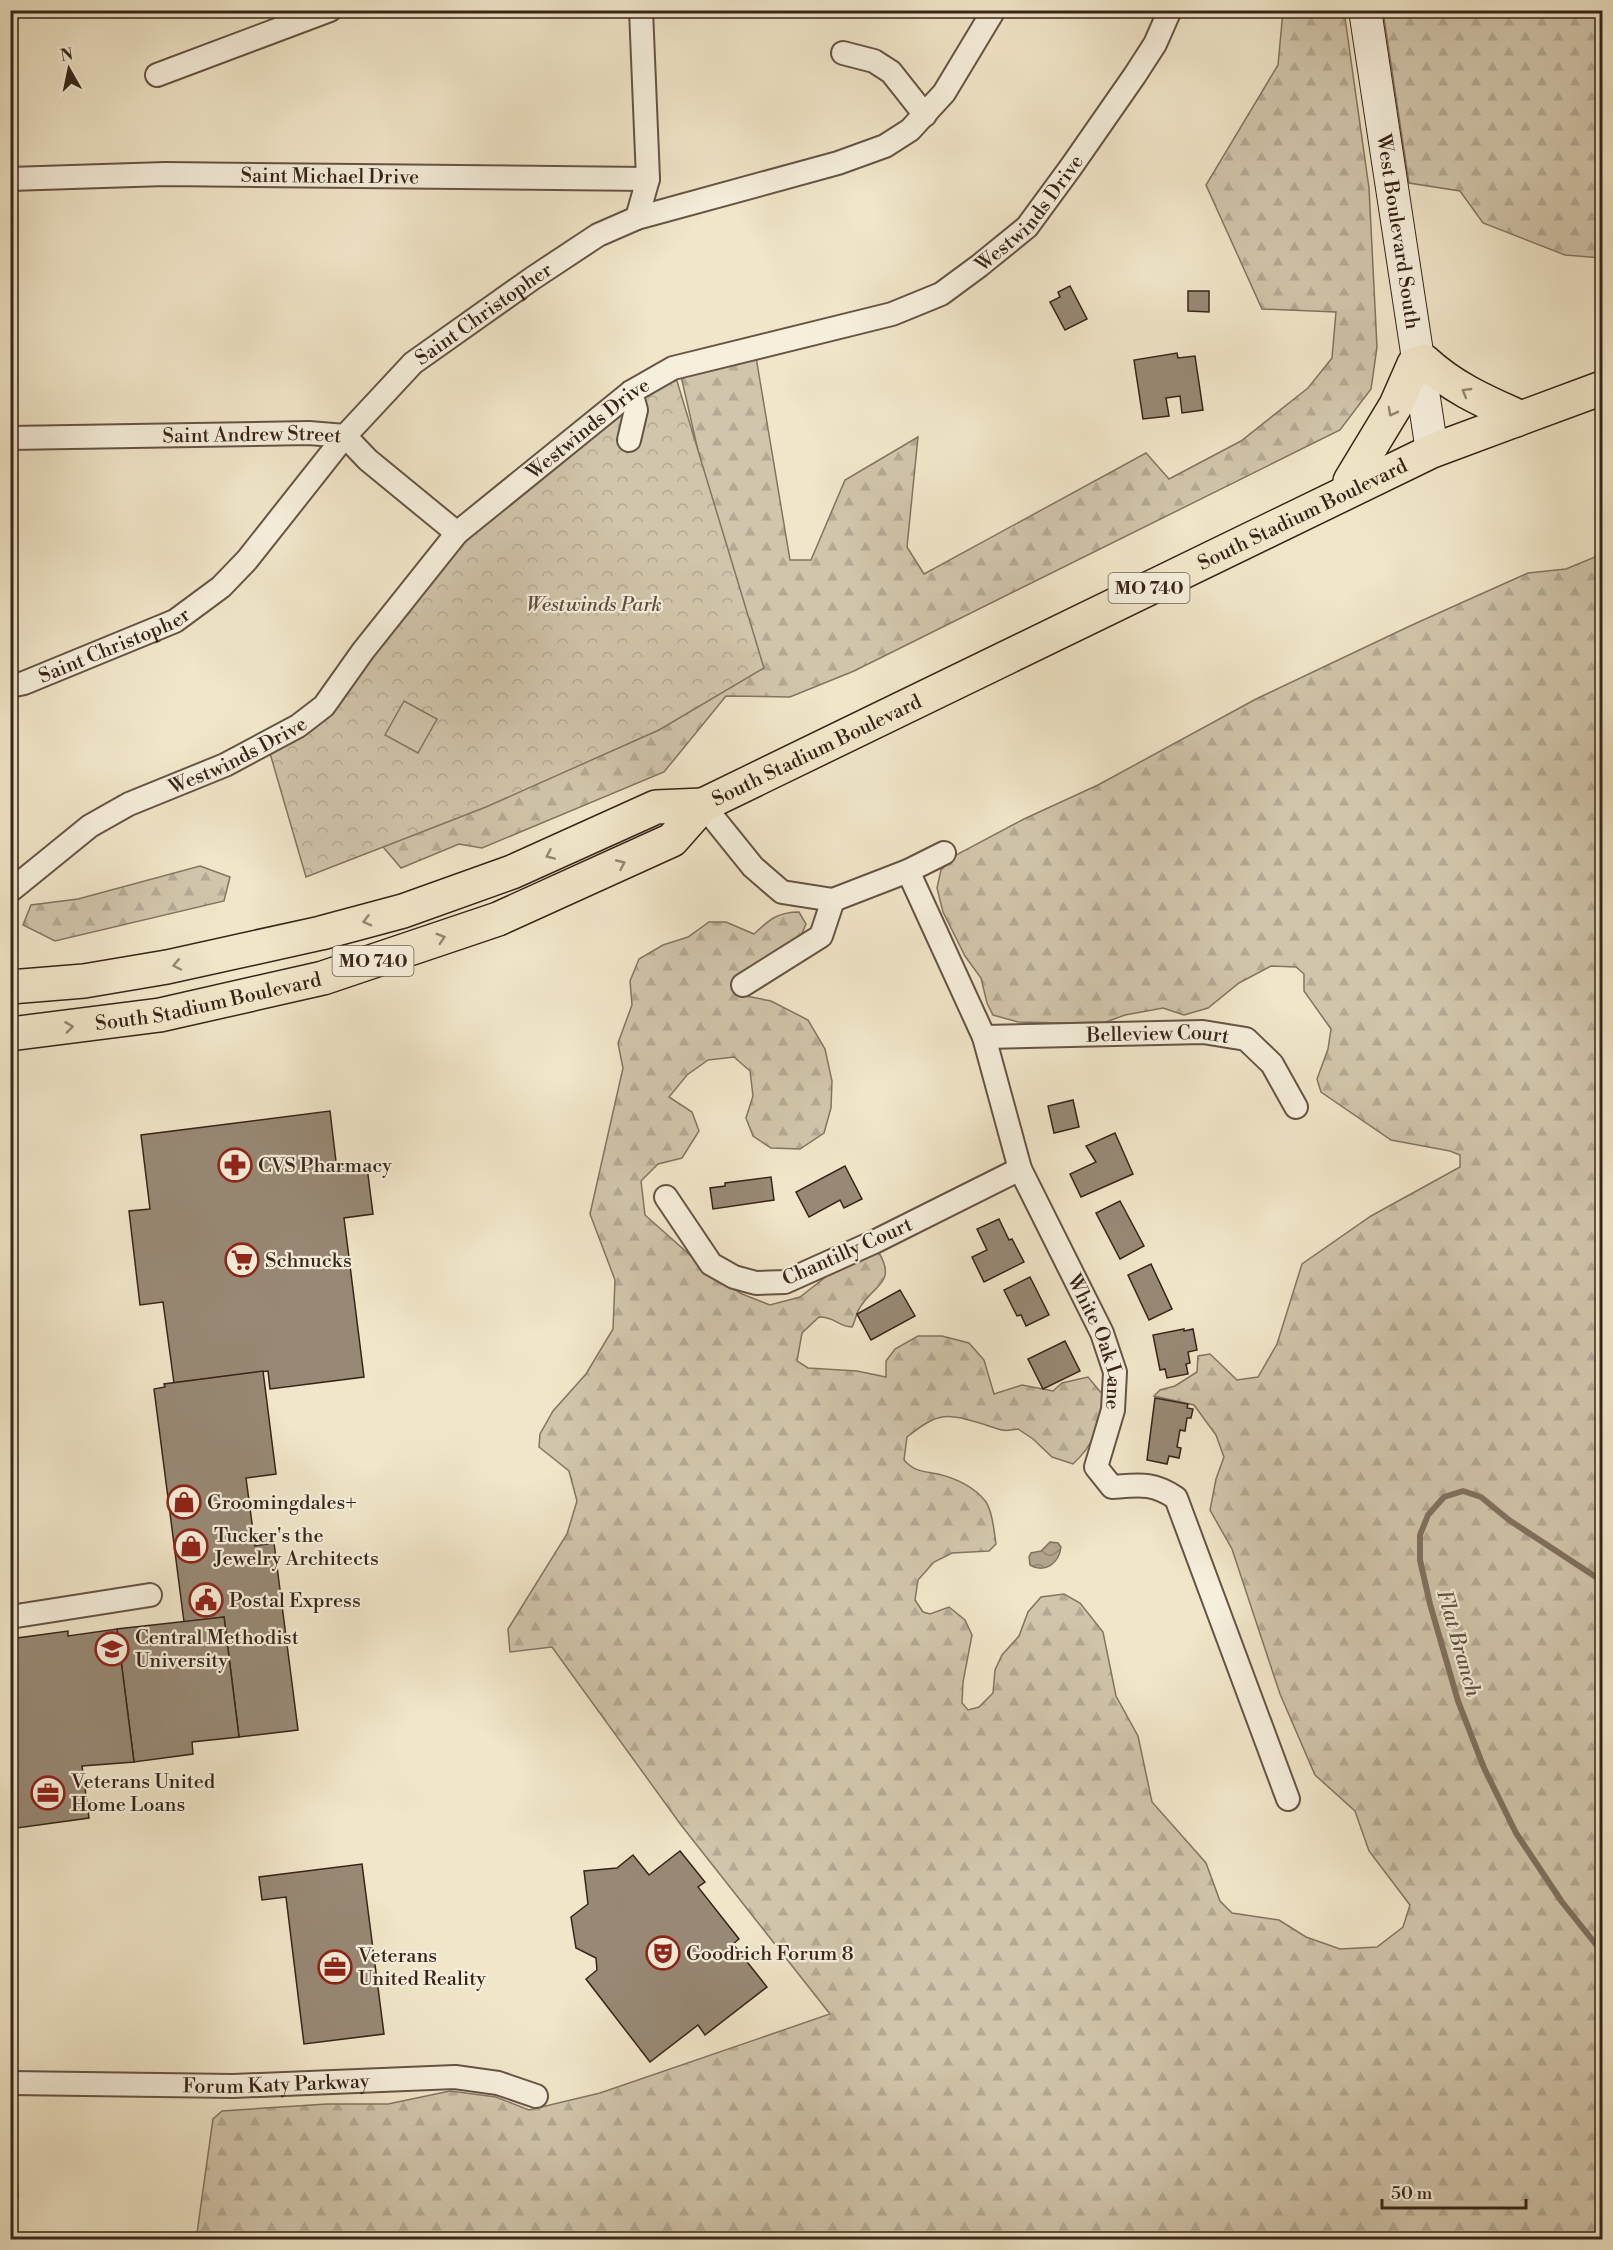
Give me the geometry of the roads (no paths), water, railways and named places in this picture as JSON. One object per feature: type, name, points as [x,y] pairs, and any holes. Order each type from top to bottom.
[{"type":"main road","name":"West Boulevard South","points":[[1365,10],[1432,451]]},
{"type":"main road","points":[[1350,490],[1350,481],[1396,405],[1414,364],[1418,361],[1424,361],[1441,377],[1472,396],[1513,414],[1516,420]]},
{"type":"main road","name":"South Stadium Boulevard","points":[[19,1038],[160,1015],[323,978],[498,920],[672,840],[703,805],[1350,490],[1432,451],[1602,388]]},
{"type":"main road","name":"MO 740","points":[[10,987],[84,981],[167,967],[321,933],[403,911],[512,872],[656,807],[703,805]]},
{"type":"street","points":[[157,75],[330,10]]},
{"type":"street","points":[[637,218],[648,179],[641,10]]},
{"type":"street","name":"Saint Christopher","points":[[10,686],[24,683],[175,621],[221,587],[247,560],[345,436],[413,363],[598,235],[637,218],[838,163],[885,146],[910,130],[944,93],[994,10]]},
{"type":"street","name":"Westwinds Drive","points":[[10,891],[90,826],[129,804],[233,761],[298,726],[324,706],[363,651],[456,533],[631,392],[673,368],[892,314],[941,294],[979,266],[1027,227],[1140,67],[1155,44],[1170,10]]},
{"type":"street","points":[[843,54],[874,61],[891,72],[925,115]]},
{"type":"street","name":"Saint Michael Drive","points":[[10,179],[165,174],[648,179]]},
{"type":"street","points":[[629,440],[636,410],[631,392]]},
{"type":"street","name":"Saint Andrew Street","points":[[10,438],[309,433],[345,436],[368,460],[456,533]]},
{"type":"street","points":[[703,805],[753,867],[782,892],[833,900],[908,871],[944,853]]},
{"type":"street","name":"White Oak Lane","points":[[908,871],[984,1037],[1020,1169],[1102,1333],[1115,1372],[1113,1410],[1096,1467],[1112,1487],[1150,1485],[1163,1489],[1176,1498],[1288,1799]]},
{"type":"street","points":[[743,985],[821,936],[833,900]]},
{"type":"street","name":"Belleview Court","points":[[984,1037],[1203,1032],[1246,1039],[1272,1064],[1296,1107]]},
{"type":"street","name":"Chantilly Court","points":[[666,1197],[711,1264],[734,1277],[756,1283],[785,1282],[874,1242],[1020,1169]]},
{"type":"street","points":[[10,1617],[150,1595]]},
{"type":"street","name":"Forum Katy Parkway","points":[[10,2083],[233,2086],[455,2077],[498,2083],[537,2096]]},
{"type":"water","points":[[1050,1542],[1058,1543],[1061,1547],[1054,1562],[1041,1568],[1030,1565],[1031,1553],[1041,1551]]},
{"type":"waterway","name":"Flat Branch","points":[[1602,1581],[1509,1520],[1481,1497],[1463,1491],[1444,1497],[1428,1515],[1420,1535],[1420,1560],[1430,1604],[1458,1701],[1484,1768],[1516,1833],[1562,1902],[1602,1952]]},
{"type":"place","name":"CVS Pharmacy","points":[[235,1165]]},
{"type":"place","name":"Schnucks","points":[[242,1260]]},
{"type":"place","name":"Groomingdales+","points":[[184,1502]]},
{"type":"place","name":"Tucker's the Jewelry Architects","points":[[191,1546]]},
{"type":"place","name":"Postal Express","points":[[206,1600]]},
{"type":"place","name":"Central Methodist University","points":[[112,1649]]},
{"type":"place","name":"Veterans United Home Loans","points":[[48,1793]]},
{"type":"place","name":"Goodrich Forum 8","points":[[663,1953]]},
{"type":"place","name":"Veterans United Reality","points":[[335,1967]]},
{"type":"park label","name":"Westwinds Park","points":[[594,604]]}]
